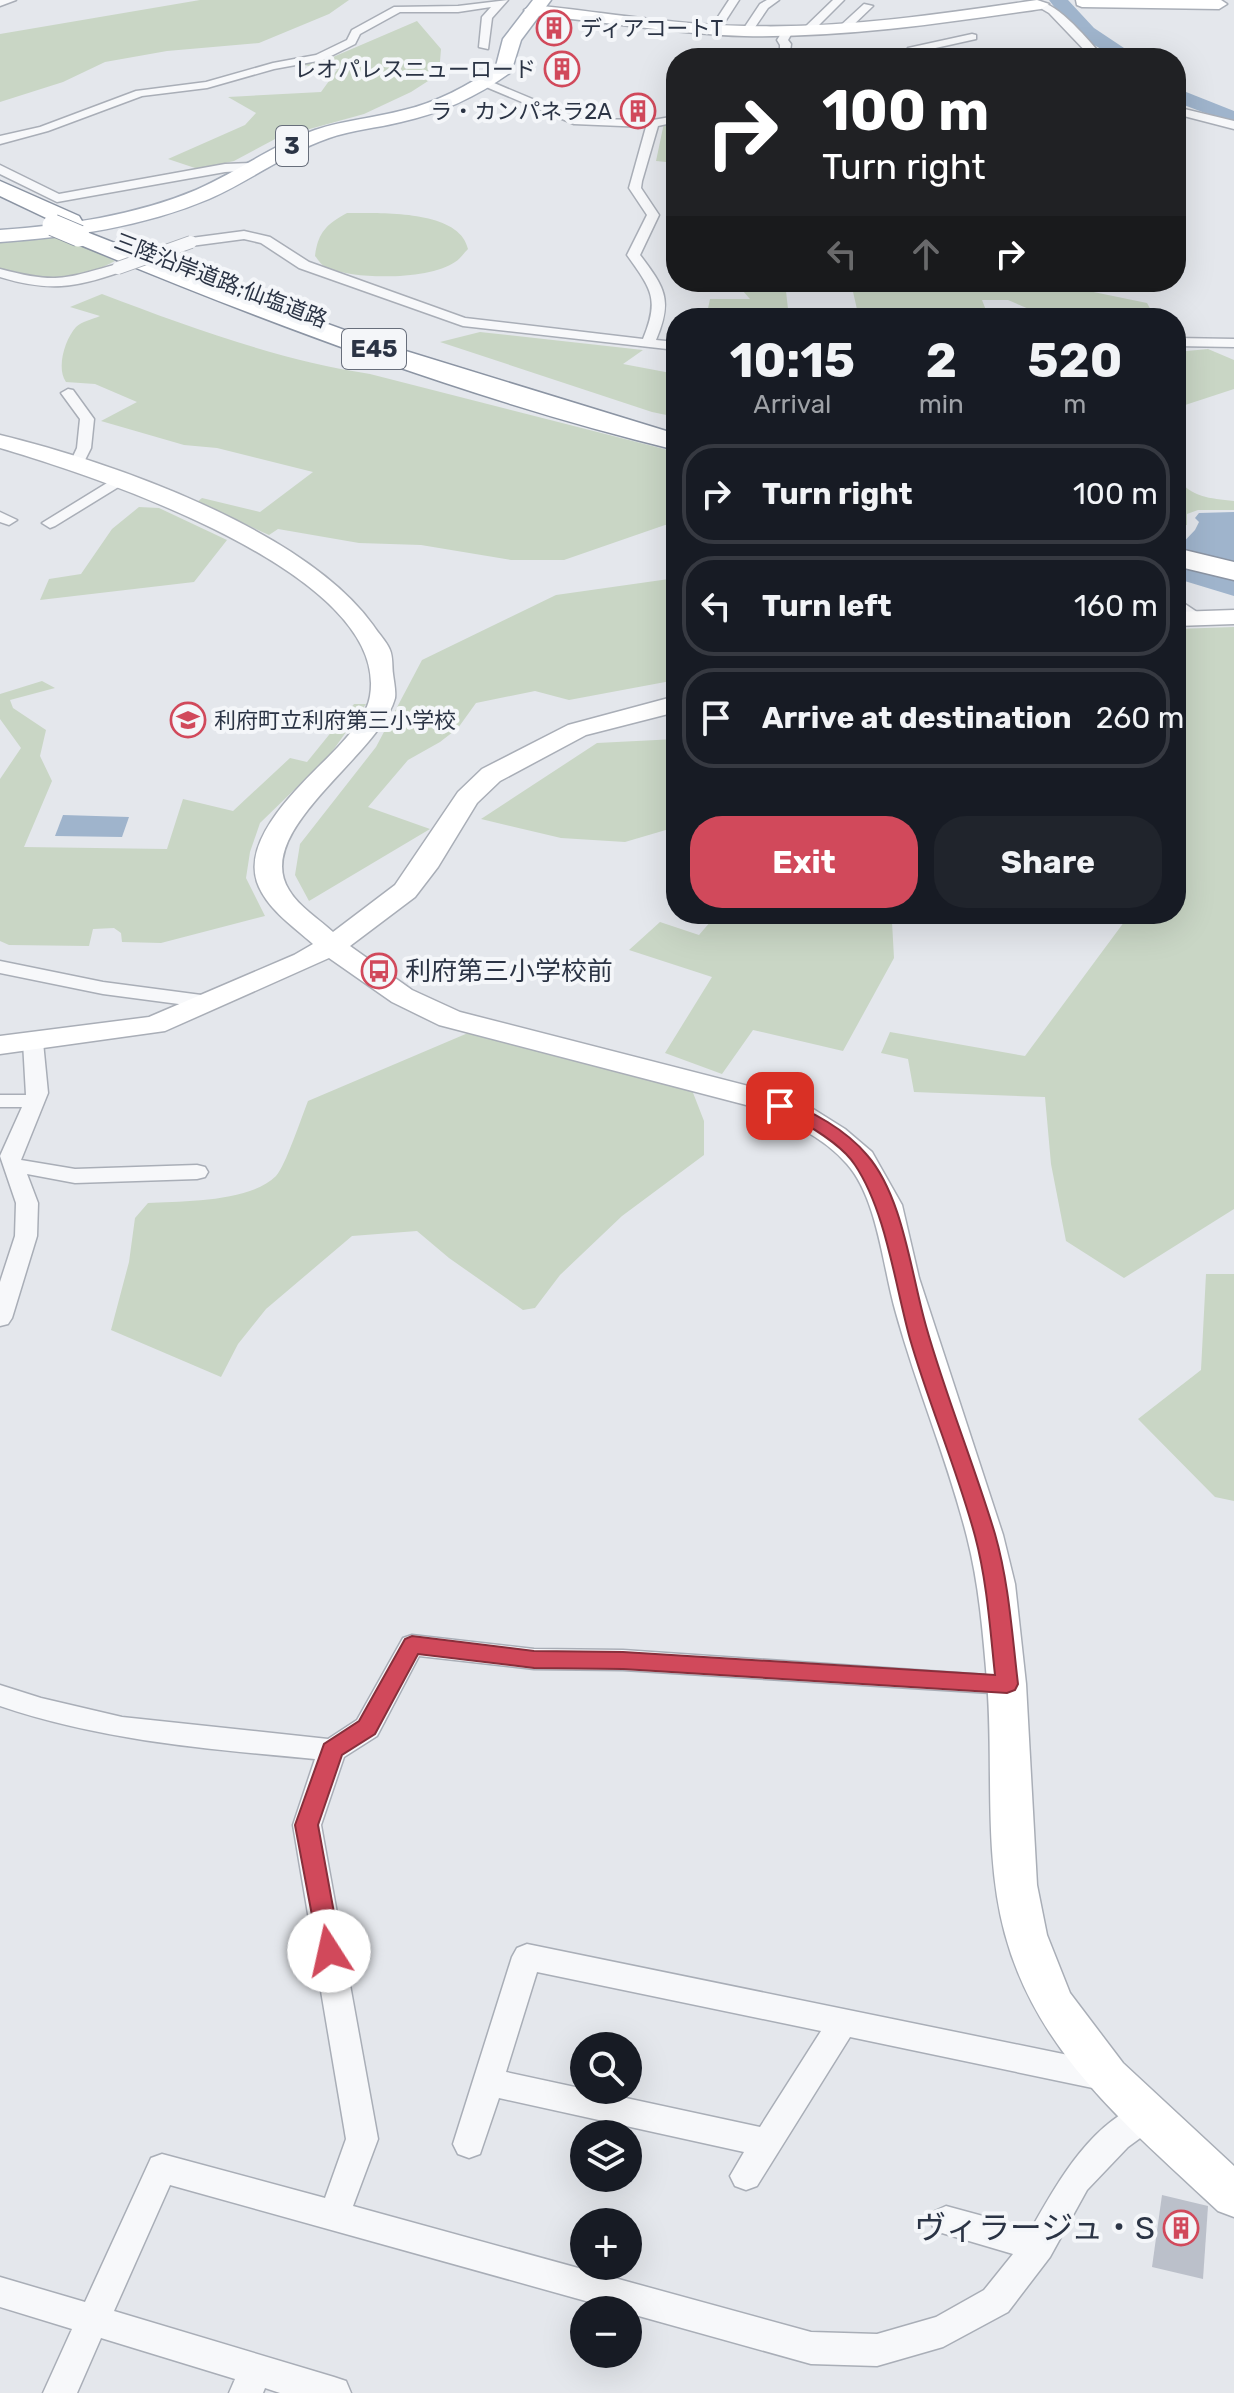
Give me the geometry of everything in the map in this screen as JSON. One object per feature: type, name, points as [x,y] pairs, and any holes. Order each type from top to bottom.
[{"type":"highway","name":"三陸沿岸道路;仙塩道路","points":[[0,188],[75,228],[250,306],[364,345],[666,439]]},
{"type":"highway","name":"三陸沿岸道路;仙塩道路","points":[[0,201],[375,337],[666,427]]},
{"type":"highway","points":[[1186,559],[1234,571]]},
{"type":"highway","points":[[1186,572],[1234,584]]},
{"type":"main road","name":"3","points":[[0,236],[79,228],[148,213],[204,193],[322,134],[415,114],[483,82],[509,63],[512,39],[537,5]]},
{"type":"street","points":[[0,3],[11,0]]},
{"type":"street","points":[[715,29],[734,0]]},
{"type":"street","points":[[747,31],[764,6],[774,0]]},
{"type":"street","points":[[808,30],[839,0]]},
{"type":"street","points":[[484,47],[487,17],[502,2]]},
{"type":"street","points":[[0,140],[44,129],[140,93],[207,85],[273,66],[319,58],[351,42],[356,32],[398,9],[458,9],[502,2]]},
{"type":"street","points":[[537,5],[747,31],[913,22],[1059,3],[1222,5]]},
{"type":"street","points":[[1059,3],[1053,11],[1088,48]]},
{"type":"street","points":[[844,28],[868,6]]},
{"type":"street","points":[[913,22],[924,33],[920,48]]},
{"type":"street","points":[[786,48],[782,40],[788,31]]},
{"type":"street","points":[[939,48],[972,37]]},
{"type":"street","points":[[483,82],[578,122],[653,124],[666,121]]},
{"type":"street","points":[[1186,113],[1234,125]]},
{"type":"street","points":[[648,344],[660,316],[660,290],[633,255],[653,215],[635,188],[653,124]]},
{"type":"street","points":[[0,169],[57,198],[225,168],[251,167]]},
{"type":"street","points":[[0,273],[34,284],[56,286],[79,283],[191,242],[244,235],[265,240],[304,265],[463,322],[666,345]]},
{"type":"street","points":[[1186,342],[1234,343]]},
{"type":"street","points":[[68,393],[87,419],[84,448],[77,463]]},
{"type":"street","points":[[0,441],[77,463],[120,480],[201,514],[276,553],[357,614],[380,649],[385,674],[383,697],[370,725],[295,810],[271,848],[270,880],[277,895],[330,946],[386,987],[438,1015],[761,1099],[799,1114],[834,1136],[861,1159],[886,1205],[902,1278],[985,1535],[996,1584],[1007,1684],[1016,1885],[1026,1935],[1052,2003],[1107,2077],[1234,2196]]},
{"type":"street","points":[[50,523],[120,480]]},
{"type":"street","points":[[1187,619],[1234,617]]},
{"type":"street","points":[[0,1045],[155,1025],[304,961],[353,932],[405,891],[424,867],[467,798],[491,775],[577,730],[666,707]]},
{"type":"street","points":[[0,967],[103,988],[209,1002]]},
{"type":"street","points":[[0,980],[33,974]]},
{"type":"street","points":[[0,1318],[26,1236],[27,1203],[10,1158],[37,1093],[33,1042]]},
{"type":"street","points":[[0,1101],[35,1101]]},
{"type":"street","points":[[13,1165],[75,1176],[197,1172]]},
{"type":"street","points":[[0,1695],[34,1708],[105,1726],[332,1750],[367,1728],[412,1645],[534,1659],[623,1660],[1007,1684]]},
{"type":"street","points":[[332,1750],[307,1825],[362,2139],[334,2216]]},
{"type":"street","points":[[469,2144],[527,1957],[1107,2077]]},
{"type":"street","points":[[746,2176],[842,2024]]},
{"type":"street","points":[[488,2082],[767,2143]]},
{"type":"street","points":[[60,2393],[162,2168],[811,2348],[877,2350],[943,2331],[996,2301],[1039,2246],[1076,2180],[1117,2137],[1147,2115]]},
{"type":"street","points":[[946,2221],[1039,2246]]},
{"type":"street","points":[[0,2292],[93,2321],[250,2381],[334,2393]]},
{"type":"green space","points":[[200,0],[349,0],[329,14],[259,43],[167,51],[105,62],[63,82],[0,102],[0,34]]},
{"type":"green space","points":[[417,21],[441,49],[439,74],[411,92],[364,114],[277,138],[234,161],[198,169],[168,159],[245,125],[256,113],[228,97],[321,92],[337,70],[303,65],[333,57]]},
{"type":"green space","points":[[664,123],[666,123],[666,162],[656,161]]},
{"type":"green space","points":[[347,213],[397,214],[434,220],[450,226],[462,236],[468,249],[455,262],[428,272],[374,276],[340,272],[324,266],[315,256],[318,241],[325,230]]},
{"type":"green space","points":[[64,237],[115,261],[83,276],[58,281],[0,268],[0,241]]},
{"type":"green space","points":[[744,292],[786,292],[788,308],[708,308],[710,299],[750,299]]},
{"type":"green space","points":[[853,292],[1094,292],[1147,303],[1150,308],[1027,308],[1008,300],[982,300],[985,308],[857,308]]},
{"type":"green space","points":[[102,294],[268,351],[666,449],[666,525],[564,560],[511,560],[421,545],[359,543],[278,529],[269,535],[197,502],[202,498],[260,512],[313,472],[217,448],[184,445],[101,421],[137,402],[95,384],[66,382],[62,362],[68,339],[78,325],[100,316],[70,307]]},
{"type":"green space","points":[[480,332],[643,350],[623,364],[666,372],[666,415],[652,412],[440,342]]},
{"type":"green space","points":[[1208,349],[1234,360],[1234,389],[1186,405],[1186,351]]},
{"type":"green space","points":[[1186,487],[1209,498],[1234,501],[1234,510],[1198,510],[1187,514],[1187,525]]},
{"type":"green space","points":[[139,507],[159,508],[227,540],[194,582],[40,600],[49,579],[81,574],[112,529]]},
{"type":"green space","points":[[666,579],[666,682],[569,700],[535,691],[476,703],[458,728],[408,760],[368,807],[430,829],[309,901],[295,875],[300,844],[376,747],[422,660],[556,595]]},
{"type":"green space","points":[[1234,627],[1234,1209],[1124,1278],[1066,1241],[1051,1164],[1045,1097],[914,1092],[908,1059],[881,1053],[890,1032],[1025,1056],[1123,924],[1186,924],[1186,629]]},
{"type":"green space","points":[[42,681],[55,688],[10,700],[13,708],[46,730],[40,756],[52,781],[24,847],[167,849],[183,799],[233,811],[290,758],[307,762],[354,704],[366,704],[329,756],[260,823],[250,852],[246,878],[265,916],[161,943],[122,942],[121,933],[114,928],[93,929],[89,946],[9,945],[0,941],[0,779],[21,748],[0,719],[0,694]]},
{"type":"green space","points":[[666,740],[666,830],[625,842],[561,838],[481,819],[597,743]]},
{"type":"green space","points":[[660,922],[699,935],[708,924],[892,924],[894,958],[843,1051],[753,1030],[722,1074],[665,1053],[712,977],[629,950]]},
{"type":"green space","points":[[468,1033],[690,1085],[704,1121],[704,1155],[622,1216],[560,1275],[535,1308],[523,1310],[449,1258],[417,1231],[352,1236],[266,1309],[238,1344],[221,1377],[111,1330],[129,1262],[135,1218],[148,1203],[215,1198],[264,1185],[280,1171],[308,1101]]},
{"type":"green space","points":[[1206,1274],[1234,1274],[1234,1501],[1215,1497],[1138,1419],[1201,1370]]},
{"type":"water","points":[[1234,512],[1234,596],[1186,581],[1186,539],[1199,522],[1195,518],[1199,513]]},
{"type":"water","points":[[63,815],[129,817],[122,837],[55,836]]},
{"type":"building","name":"ヴィラージュ・S","points":[[1162,2195],[1208,2206],[1203,2279],[1152,2267]]},
{"type":"waterway","points":[[1058,0],[1087,32],[1113,48]]},
{"type":"waterway","points":[[1186,99],[1234,118]]},
{"type":"place","name":"ディアコートT","points":[[554,28]]},
{"type":"place","name":"レオパレスニューロード","points":[[562,69]]},
{"type":"place","name":"ラ・カンパネラ2A","points":[[638,111]]},
{"type":"place","name":"利府町立利府第三小学校","points":[[188,720]]},
{"type":"place","name":"利府第三小学校前","points":[[379,971]]},
{"type":"place","name":"ヴィラージュ・S","points":[[1181,2228]]},
{"type":"route","points":[[329,1951],[307,1825],[332,1750],[367,1728],[412,1645],[534,1659],[623,1660],[1007,1684],[996,1584],[985,1535],[926,1360],[902,1278],[886,1205],[861,1159],[834,1136],[780,1106]]}]
